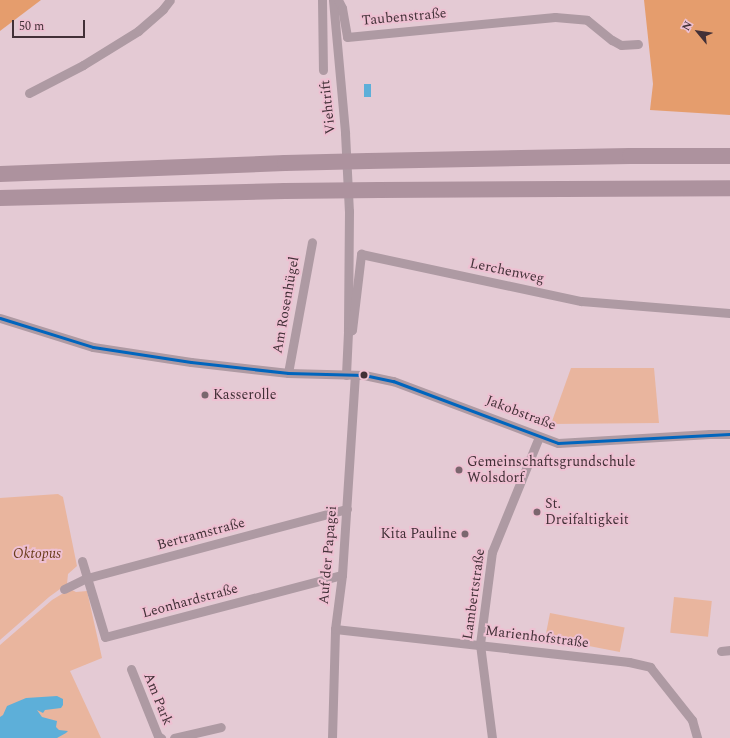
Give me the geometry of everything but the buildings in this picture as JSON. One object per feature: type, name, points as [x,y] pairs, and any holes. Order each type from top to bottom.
[{"type":"highway","points":[[0,174],[285,163],[622,156],[730,156]]},
{"type":"highway","points":[[0,198],[285,191],[730,188]]},
{"type":"street","points":[[30,94],[138,31],[170,0]]},
{"type":"street","name":"Viehtrift","points":[[322,0],[323,70]]},
{"type":"street","name":"Viehtrift","points":[[333,0],[345,133],[349,211]]},
{"type":"street","name":"Taubenstraße","points":[[338,0],[342,8],[347,37],[555,17],[587,20],[612,40],[622,45],[638,44]]},
{"type":"street","name":"Auf der Papagei","points":[[332,738],[335,628],[342,575],[347,510],[350,375],[348,332],[349,211]]},
{"type":"street","name":"Am Rosenhügel","points":[[288,372],[312,242]]},
{"type":"street","name":"Lerchenweg","points":[[348,332],[352,330],[361,254],[581,301],[730,313]]},
{"type":"street","name":"Jakobstraße","points":[[0,318],[93,347],[190,362],[288,372],[364,375],[393,381],[484,414],[538,437],[558,443],[730,434]]},
{"type":"street","name":"Lambertstraße","points":[[492,738],[480,644],[492,552],[538,437]]},
{"type":"street","name":"Bertramstraße","points":[[64,589],[87,578],[347,510]]},
{"type":"street","points":[[82,561],[87,578]]},
{"type":"street","name":"Leonhardstraße","points":[[87,578],[105,637],[342,575]]},
{"type":"street","name":"Marienhofstraße","points":[[335,628],[629,662],[650,667],[692,720],[698,738]]},
{"type":"street","name":"Am Park","points":[[131,669],[160,738]]},
{"type":"street","name":"Am Park","points":[[174,738],[221,726]]},
{"type":"green space","points":[[571,368],[654,368],[659,423],[551,424]]},
{"type":"green space","name":"Oktopus","points":[[58,494],[63,497],[77,566],[68,574],[67,584],[49,597],[0,640],[0,498]]},
{"type":"green space","points":[[70,589],[76,592],[87,591],[102,658],[70,671],[101,738],[0,738],[0,645],[52,600]]},
{"type":"green space","points":[[674,597],[712,601],[708,637],[670,633]]},
{"type":"green space","points":[[550,613],[625,628],[620,652],[545,638]]},
{"type":"shaded area","points":[[0,0],[41,0],[0,31]]},
{"type":"shaded area","points":[[644,0],[730,0],[730,115],[650,110],[653,84]]},
{"type":"water","points":[[364,84],[371,84],[371,97],[364,97]]},
{"type":"water","points":[[57,696],[63,699],[63,705],[61,708],[45,710],[43,713],[37,710],[42,717],[57,721],[56,727],[59,730],[68,731],[66,733],[57,738],[0,738],[0,717],[3,715],[7,706],[26,698]]},
{"type":"transit line","points":[[0,318],[93,347],[191,362],[288,373],[364,375],[393,381],[558,443],[730,434]]},
{"type":"place","name":"Kasserolle","points":[[205,395]]},
{"type":"place","name":"Gemeinschaftsgrundschule Wolsdorf","points":[[459,470]]},
{"type":"place","name":"St. Dreifaltigkeit","points":[[537,512]]},
{"type":"place","name":"Kita Pauline","points":[[465,534]]}]
